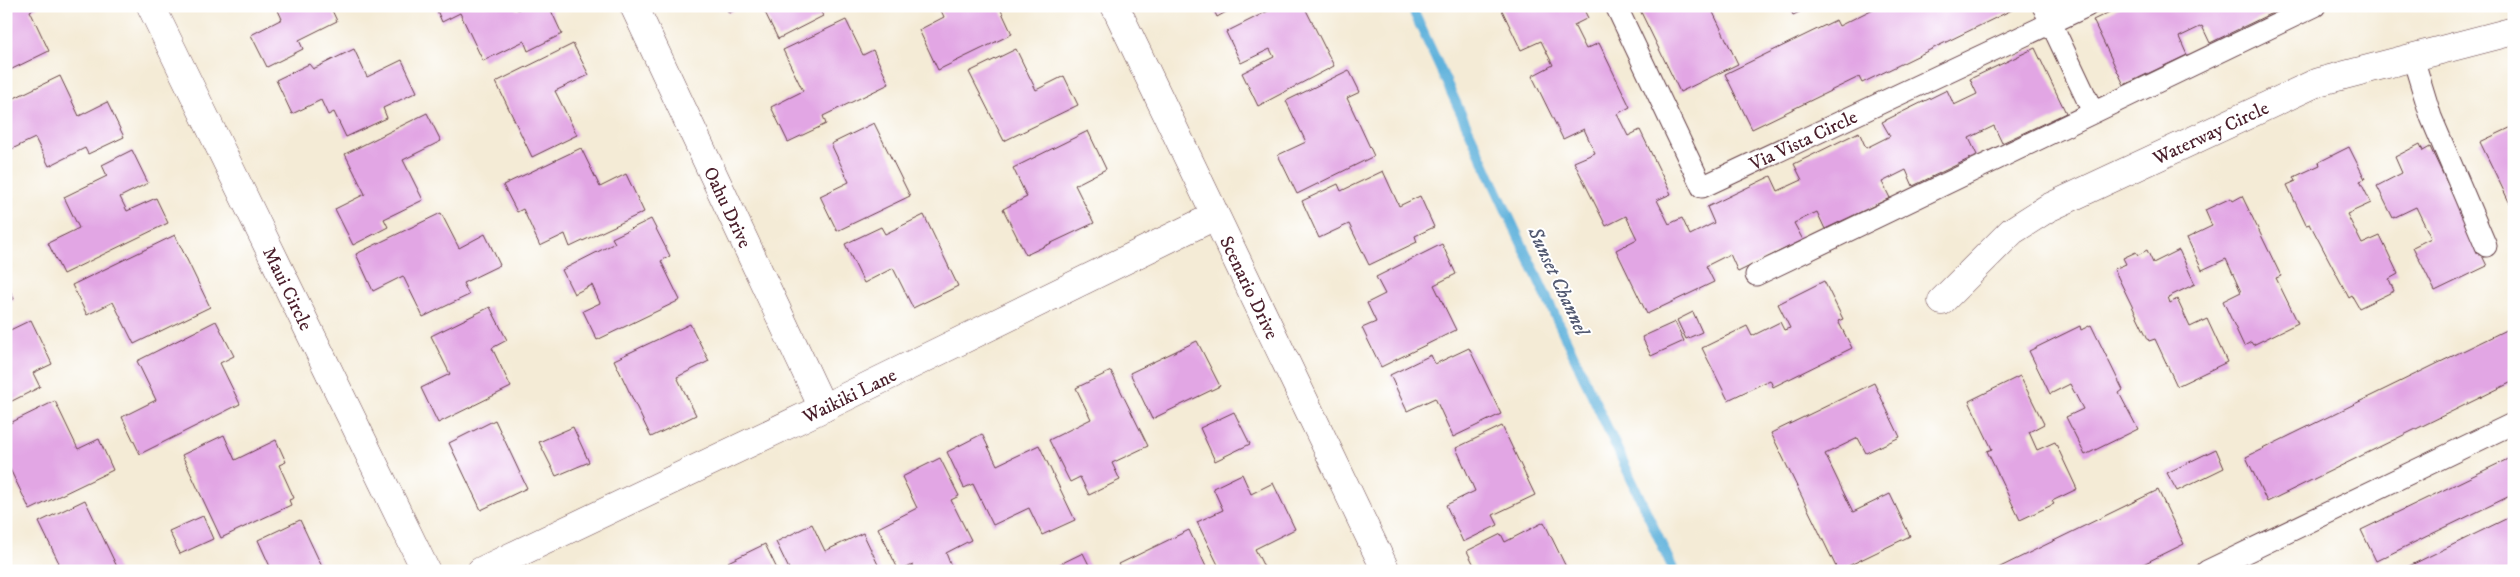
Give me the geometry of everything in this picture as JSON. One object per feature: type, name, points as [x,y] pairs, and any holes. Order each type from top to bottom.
[{"type":"street","name":"Maui Circle","points":[[151,6],[426,571]]},
{"type":"street","name":"Oahu Drive","points":[[634,6],[823,408]]},
{"type":"street","name":"Scenario Drive","points":[[1114,6],[1386,571]]},
{"type":"street","name":"Waterway Circle","points":[[1942,301],[2012,231],[2048,208],[2318,82],[2514,31]]},
{"type":"street","name":"Waikiki Lane","points":[[481,571],[823,408],[1216,216]]},
{"type":"lane","name":"Via Vista Circle","points":[[1616,6],[1702,187],[2047,15],[2087,6]]},
{"type":"lane","points":[[1756,275],[2315,6]]},
{"type":"lane","points":[[2047,15],[2093,112]]},
{"type":"lane","points":[[2413,58],[2431,117],[2486,246]]},
{"type":"lane","points":[[2207,571],[2514,423]]},
{"type":"building","points":[[6,6],[39,6],[30,11],[49,51],[6,72]]},
{"type":"building","points":[[276,6],[330,6],[337,21],[299,40],[303,49],[267,67],[251,35],[282,19]]},
{"type":"building","points":[[435,6],[515,6],[517,10],[525,6],[549,6],[562,34],[528,51],[524,41],[483,61],[460,13],[442,22]]},
{"type":"building","points":[[725,6],[742,6],[729,13]]},
{"type":"building","points":[[762,6],[818,6],[823,16],[778,39]]},
{"type":"building","points":[[939,6],[999,6],[1012,34],[938,70],[919,30],[944,17]]},
{"type":"building","points":[[1212,6],[1237,6],[1217,17]]},
{"type":"building","points":[[1278,6],[1304,6],[1334,66],[1258,106],[1242,73],[1274,57],[1270,49],[1241,63],[1226,32]]},
{"type":"building","points":[[1500,6],[1582,6],[1588,18],[1574,25],[1586,49],[1599,43],[1630,107],[1617,114],[1628,136],[1640,130],[1671,194],[1657,200],[1669,224],[1682,218],[1690,235],[1714,223],[1707,207],[1771,176],[1778,191],[1802,180],[1794,164],[1859,132],[1866,148],[1890,136],[1882,122],[1947,90],[1954,105],[1977,94],[1970,79],[2035,48],[2066,113],[2002,143],[1994,126],[1969,138],[1977,155],[1913,186],[1906,170],[1882,182],[1890,198],[1825,229],[1817,212],[1794,223],[1803,240],[1738,272],[1730,254],[1706,266],[1714,282],[1647,314],[1616,250],[1637,239],[1626,216],[1606,226],[1574,162],[1595,153],[1584,129],[1563,139],[1532,76],[1553,65],[1541,41],[1521,50]]},
{"type":"building","points":[[1638,6],[1710,6],[1738,64],[1680,92]]},
{"type":"building","points":[[1789,6],[1812,6],[1793,15]]},
{"type":"building","points":[[1879,6],[2020,6],[1862,83],[1859,77],[1752,129],[1725,74],[1836,20],[1839,26]]},
{"type":"building","points":[[2122,6],[2271,6],[2274,12],[2210,43],[2202,26],[2179,37],[2187,55],[2124,85],[2093,20]]},
{"type":"building","points":[[846,20],[863,55],[873,50],[889,84],[823,116],[826,124],[788,142],[771,107],[803,91],[783,50]]},
{"type":"building","points":[[573,44],[589,75],[555,91],[577,135],[532,157],[496,82]]},
{"type":"building","points":[[354,49],[367,77],[402,60],[417,92],[383,108],[387,118],[346,137],[334,112],[328,115],[321,100],[292,114],[276,80],[309,64],[313,69]]},
{"type":"building","points":[[1016,49],[1036,90],[1064,76],[1078,105],[1004,141],[969,72]]},
{"type":"building","points":[[1349,70],[1360,92],[1347,98],[1374,156],[1297,194],[1278,155],[1306,142],[1286,101]]},
{"type":"building","points":[[60,76],[79,116],[107,102],[124,137],[88,154],[85,148],[49,166],[35,138],[12,149],[6,137],[6,102]]},
{"type":"building","points":[[427,113],[441,141],[403,160],[423,200],[384,219],[388,227],[353,245],[335,209],[365,194],[345,154]]},
{"type":"building","points":[[874,123],[910,196],[837,231],[820,196],[849,182],[831,144]]},
{"type":"building","points":[[2514,126],[2514,212],[2480,142]]},
{"type":"building","points":[[1088,131],[1106,169],[1075,185],[1094,223],[1026,255],[1003,209],[1027,197],[1013,168]]},
{"type":"building","points":[[2420,144],[2423,151],[2430,147],[2487,266],[2435,291],[2413,247],[2431,238],[2416,207],[2393,218],[2377,186],[2402,173],[2395,157]]},
{"type":"building","points":[[2349,147],[2365,179],[2360,181],[2371,203],[2347,214],[2362,244],[2380,236],[2398,274],[2389,279],[2394,291],[2359,308],[2352,296],[2349,298],[2310,224],[2306,225],[2287,185],[2296,181],[2294,177],[2320,165],[2319,162]]},
{"type":"building","points":[[581,148],[600,187],[626,174],[644,212],[570,247],[565,234],[540,246],[523,209],[517,212],[503,185]]},
{"type":"building","points":[[132,150],[148,183],[120,197],[127,211],[156,198],[168,223],[63,274],[48,243],[79,228],[64,197],[107,176],[102,165]]},
{"type":"building","points":[[1383,171],[1399,206],[1420,196],[1434,227],[1415,236],[1417,242],[1369,265],[1349,224],[1319,238],[1302,201],[1338,184],[1341,191]]},
{"type":"building","points":[[2242,196],[2281,276],[2276,278],[2298,323],[2253,345],[2251,342],[2244,346],[2223,301],[2241,292],[2226,259],[2202,270],[2187,238],[2212,226],[2205,210],[2231,198],[2233,201]]},
{"type":"building","points":[[441,213],[459,248],[485,234],[500,265],[463,283],[469,295],[423,317],[403,276],[373,291],[356,254]]},
{"type":"building","points":[[924,215],[958,286],[913,308],[893,268],[864,283],[845,244],[881,227],[885,234]]},
{"type":"building","points":[[651,219],[670,256],[661,261],[680,300],[597,340],[583,311],[600,303],[592,285],[574,294],[562,270],[615,243],[612,238]]},
{"type":"building","points":[[175,235],[210,307],[134,344],[113,302],[87,315],[72,285]]},
{"type":"building","points":[[1442,244],[1456,274],[1434,285],[1456,330],[1381,367],[1362,328],[1376,322],[1367,303],[1385,294],[1376,277]]},
{"type":"building","points":[[2147,250],[2153,263],[2179,250],[2195,284],[2168,297],[2170,303],[2177,299],[2190,327],[2207,319],[2227,362],[2177,386],[2155,339],[2149,341],[2114,269],[2126,264],[2123,258],[2136,252],[2138,255]]},
{"type":"building","points":[[1824,281],[1843,319],[1838,321],[1852,348],[1773,387],[1770,380],[1728,400],[1702,348],[1747,326],[1752,336],[1780,322],[1784,330],[1790,328],[1778,304]]},
{"type":"building","points":[[6,282],[14,299],[6,303]]},
{"type":"building","points":[[490,307],[507,340],[492,348],[511,387],[438,423],[421,388],[450,374],[431,336]]},
{"type":"building","points":[[1693,312],[1702,332],[1686,339],[1677,320]]},
{"type":"building","points":[[31,320],[52,364],[33,373],[40,387],[6,404],[6,332]]},
{"type":"building","points":[[216,321],[234,356],[220,363],[240,404],[140,454],[122,417],[156,400],[137,361]]},
{"type":"building","points":[[1675,322],[1684,341],[1651,356],[1642,337]]},
{"type":"building","points":[[690,324],[709,361],[677,377],[696,415],[651,437],[614,360]]},
{"type":"building","points":[[2091,325],[2123,390],[2119,393],[2138,429],[2085,455],[2066,417],[2083,409],[2070,384],[2050,394],[2029,351],[2080,326],[2081,330]]},
{"type":"building","points":[[2514,326],[2514,381],[2267,502],[2246,457]]},
{"type":"building","points":[[1197,341],[1220,386],[1152,419],[1130,373]]},
{"type":"building","points":[[1469,348],[1501,414],[1453,437],[1435,398],[1407,411],[1390,375],[1431,355],[1435,364]]},
{"type":"building","points":[[1111,371],[1148,446],[1112,463],[1120,480],[1089,495],[1080,477],[1070,482],[1049,440],[1091,419],[1076,388]]},
{"type":"building","points":[[2020,376],[2044,424],[2029,432],[2037,450],[2055,442],[2077,489],[2052,501],[2054,504],[2020,520],[1987,451],[1992,449],[1969,401]]},
{"type":"building","points":[[1874,383],[1900,437],[1866,453],[1858,438],[1825,454],[1853,512],[1890,494],[1910,536],[1838,571],[1771,433]]},
{"type":"building","points":[[55,401],[78,449],[99,439],[113,470],[30,510],[8,465],[6,466],[6,425]]},
{"type":"building","points":[[1234,412],[1250,444],[1215,461],[1200,428]]},
{"type":"building","points":[[495,420],[527,488],[481,510],[449,443]]},
{"type":"building","points":[[1502,426],[1535,495],[1493,515],[1498,525],[1463,542],[1446,505],[1475,491],[1456,448]]},
{"type":"building","points":[[573,427],[589,462],[556,476],[539,442]]},
{"type":"building","points":[[982,434],[997,465],[1039,445],[1075,520],[1042,535],[1029,508],[993,525],[973,484],[964,488],[947,452]]},
{"type":"building","points":[[224,435],[235,460],[276,440],[286,462],[279,465],[294,498],[289,500],[291,505],[221,538],[182,455]]},
{"type":"building","points":[[2216,449],[2224,468],[2177,491],[2167,473]]},
{"type":"building","points":[[2514,456],[2514,494],[2376,561],[2361,530]]},
{"type":"building","points":[[940,458],[959,496],[951,500],[971,540],[946,553],[953,571],[915,571],[913,565],[899,571],[878,528],[917,508],[902,477]]},
{"type":"building","points":[[1242,474],[1251,494],[1273,483],[1295,529],[1255,549],[1266,571],[1221,571],[1197,522],[1223,510],[1213,488]]},
{"type":"building","points":[[2158,490],[2184,544],[2129,571],[1992,571]]},
{"type":"building","points":[[85,500],[119,571],[43,571],[59,563],[39,522]]},
{"type":"building","points":[[2514,515],[2514,568],[2508,571],[2399,571]]},
{"type":"building","points":[[203,516],[213,539],[180,554],[169,531]]},
{"type":"building","points":[[300,520],[324,571],[272,571],[258,540]]},
{"type":"building","points":[[1544,522],[1568,571],[1477,571],[1467,551],[1501,534],[1505,542]]},
{"type":"building","points":[[812,524],[825,551],[863,533],[881,571],[790,571],[776,542]]},
{"type":"building","points":[[1189,530],[1208,571],[1123,571],[1119,564]]},
{"type":"building","points":[[765,544],[778,571],[732,571],[728,562]]},
{"type":"building","points":[[1083,553],[1092,571],[1054,571],[1052,568]]},
{"type":"waterway","name":"Sunset Channel","points":[[1411,6],[1674,571]]}]
